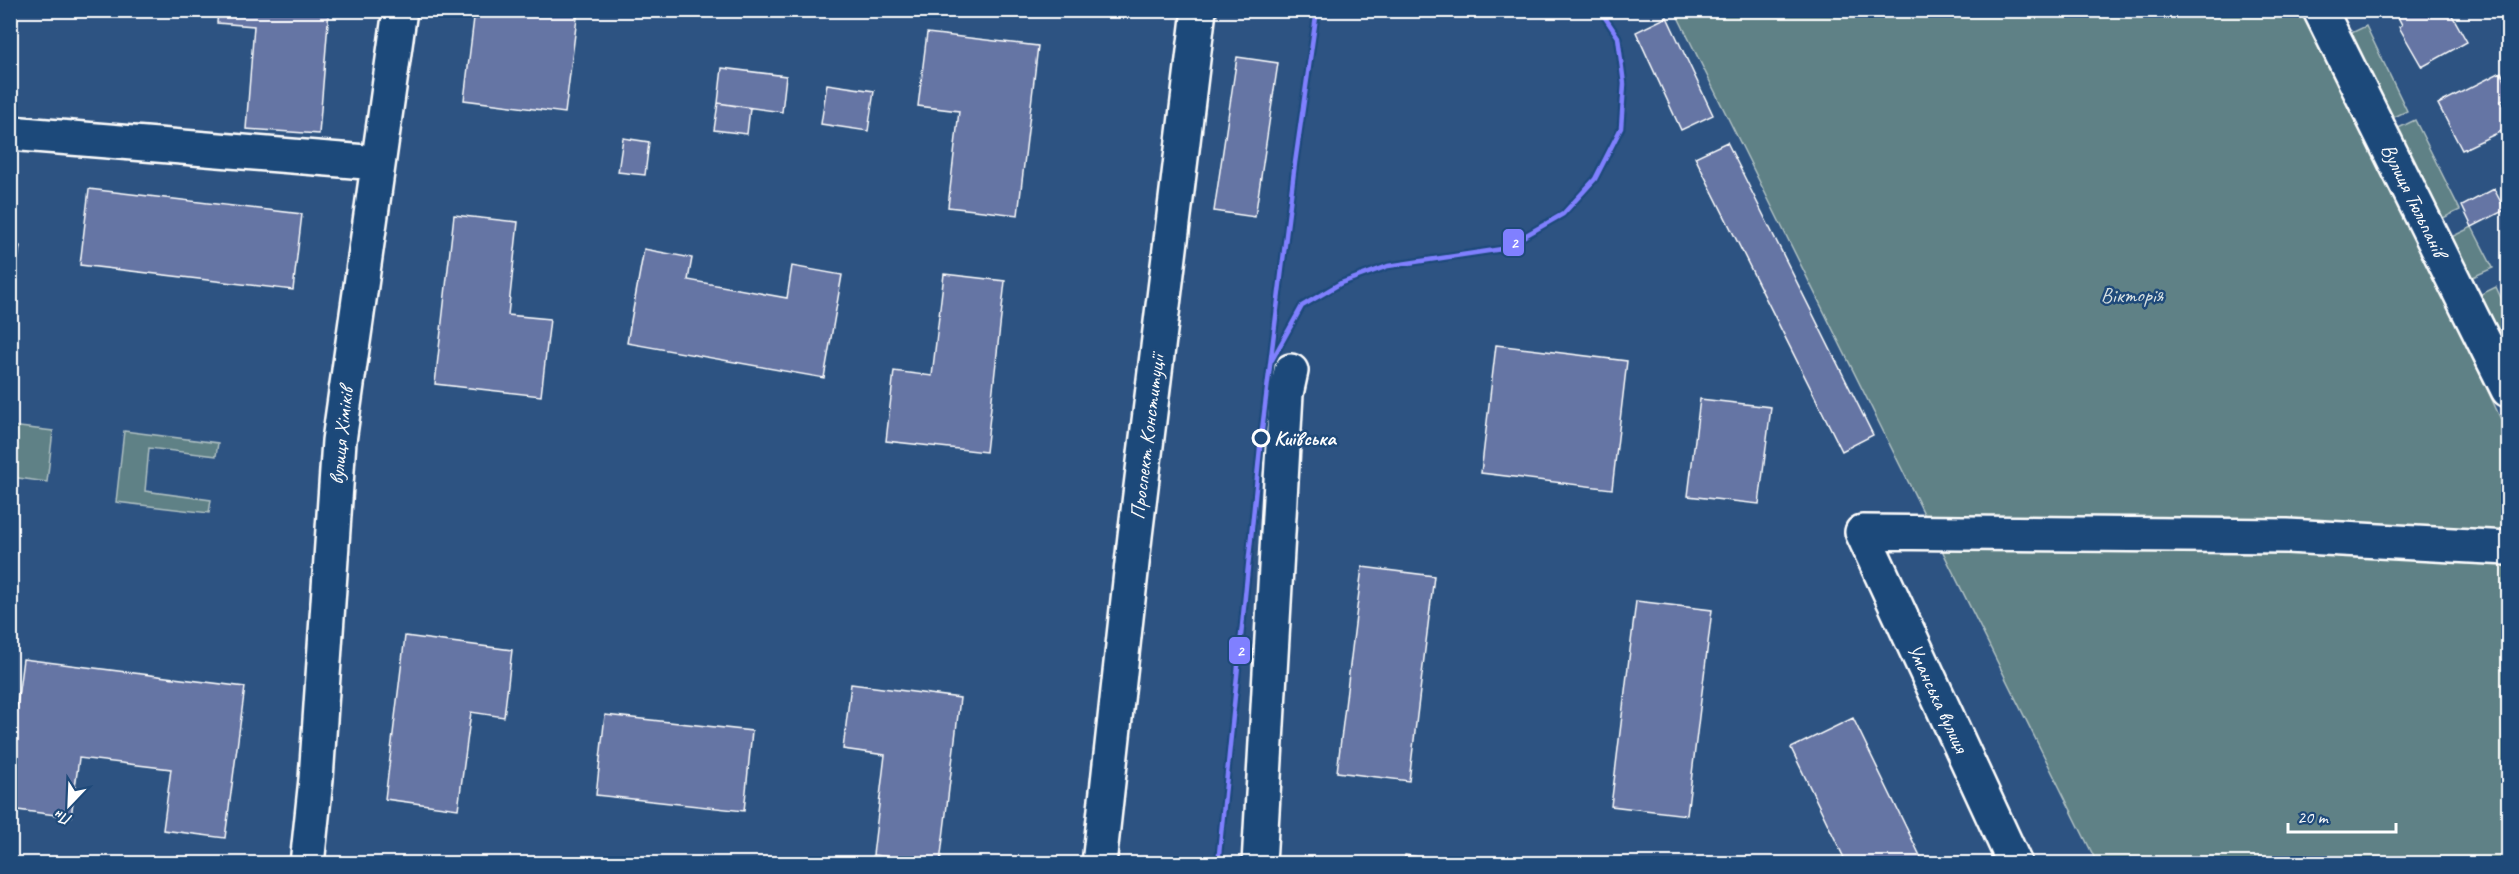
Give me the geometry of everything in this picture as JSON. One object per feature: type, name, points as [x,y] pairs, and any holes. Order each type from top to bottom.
[{"type":"street","name":"вулиця Хіміків","points":[[307,864],[339,441],[400,10]]},
{"type":"street","name":"Проспект Конституції","points":[[1099,864],[1135,536],[1199,10]]},
{"type":"street","name":"Вулиця Тюльпанів","points":[[2320,10],[2508,390]]},
{"type":"street","points":[[10,134],[378,163]]},
{"type":"street","points":[[1258,864],[1286,394],[1291,371]]},
{"type":"street","name":"Уманська вулиця","points":[[2014,864],[1862,532],[2287,536],[2508,548]]},
{"type":"green space","name":"Вікторія","points":[[1675,11],[2315,11],[2508,435],[2508,863],[2097,863]]},
{"type":"green space","points":[[2366,26],[2407,111],[2386,121],[2345,36]]},
{"type":"green space","points":[[2415,120],[2460,210],[2437,221],[2392,131]]},
{"type":"green space","points":[[2472,227],[2493,268],[2466,280],[2445,240]]},
{"type":"green space","points":[[2496,287],[2508,313],[2508,352],[2503,354],[2475,297]]},
{"type":"green space","points":[[11,426],[53,431],[47,482],[11,477]]},
{"type":"green space","points":[[124,431],[218,443],[216,456],[149,448],[145,491],[211,500],[209,513],[116,502]]},
{"type":"building","points":[[218,10],[329,10],[319,134],[246,129],[254,26],[217,23]]},
{"type":"building","points":[[475,10],[578,10],[565,113],[464,100]]},
{"type":"building","points":[[2405,10],[2449,10],[2467,42],[2422,67],[2399,27],[2402,25],[2397,15]]},
{"type":"building","points":[[1667,17],[1713,115],[1681,130],[1636,32]]},
{"type":"building","points":[[927,33],[1038,46],[1018,215],[948,207],[959,111],[918,106]]},
{"type":"building","points":[[1237,57],[1278,63],[1255,217],[1214,211]]},
{"type":"building","points":[[722,68],[786,76],[782,112],[718,103]]},
{"type":"building","points":[[2501,72],[2508,87],[2508,97],[2501,101],[2508,115],[2508,128],[2462,150],[2438,104]]},
{"type":"building","points":[[827,84],[874,91],[868,131],[821,124]]},
{"type":"building","points":[[718,103],[750,108],[747,134],[714,130]]},
{"type":"building","points":[[623,138],[649,142],[645,175],[618,172]]},
{"type":"building","points":[[1727,142],[1873,435],[1842,451],[1695,157]]},
{"type":"building","points":[[89,189],[302,214],[293,290],[80,265]]},
{"type":"building","points":[[2494,189],[2505,210],[2472,227],[2462,206]]},
{"type":"building","points":[[454,215],[518,222],[508,315],[550,319],[541,396],[435,384]]},
{"type":"building","points":[[10,244],[20,246],[10,315]]},
{"type":"building","points":[[644,249],[692,258],[688,280],[787,298],[792,266],[842,275],[824,378],[627,343]]},
{"type":"building","points":[[944,274],[1005,281],[986,452],[886,441],[894,371],[932,376]]},
{"type":"building","points":[[1496,345],[1627,361],[1612,489],[1481,473]]},
{"type":"building","points":[[1700,399],[1771,407],[1759,504],[1688,496]]},
{"type":"building","points":[[1362,567],[1434,576],[1409,781],[1337,772]]},
{"type":"building","points":[[1636,601],[1712,610],[1687,815],[1611,806]]},
{"type":"building","points":[[405,636],[512,650],[504,717],[471,712],[458,809],[385,799]]},
{"type":"building","points":[[23,659],[245,687],[225,838],[163,830],[171,769],[79,758],[71,817],[10,809],[10,759]]},
{"type":"building","points":[[851,684],[960,698],[940,863],[873,855],[885,755],[843,749]]},
{"type":"building","points":[[605,715],[752,731],[744,811],[596,795]]},
{"type":"building","points":[[1853,718],[1924,864],[1847,864],[1791,748]]},
{"type":"building","points":[[1405,855],[1469,864],[1404,864]]},
{"type":"transit line","name":"2","points":[[1218,864],[1261,438],[1295,163],[1317,10]]},
{"type":"transit line","name":"2","points":[[1272,360],[1302,306],[1341,283],[1388,266],[1502,249],[1563,214],[1595,179],[1621,128],[1624,84],[1618,37],[1600,10]]},
{"type":"place","name":"Київська","points":[[1261,438]]}]
